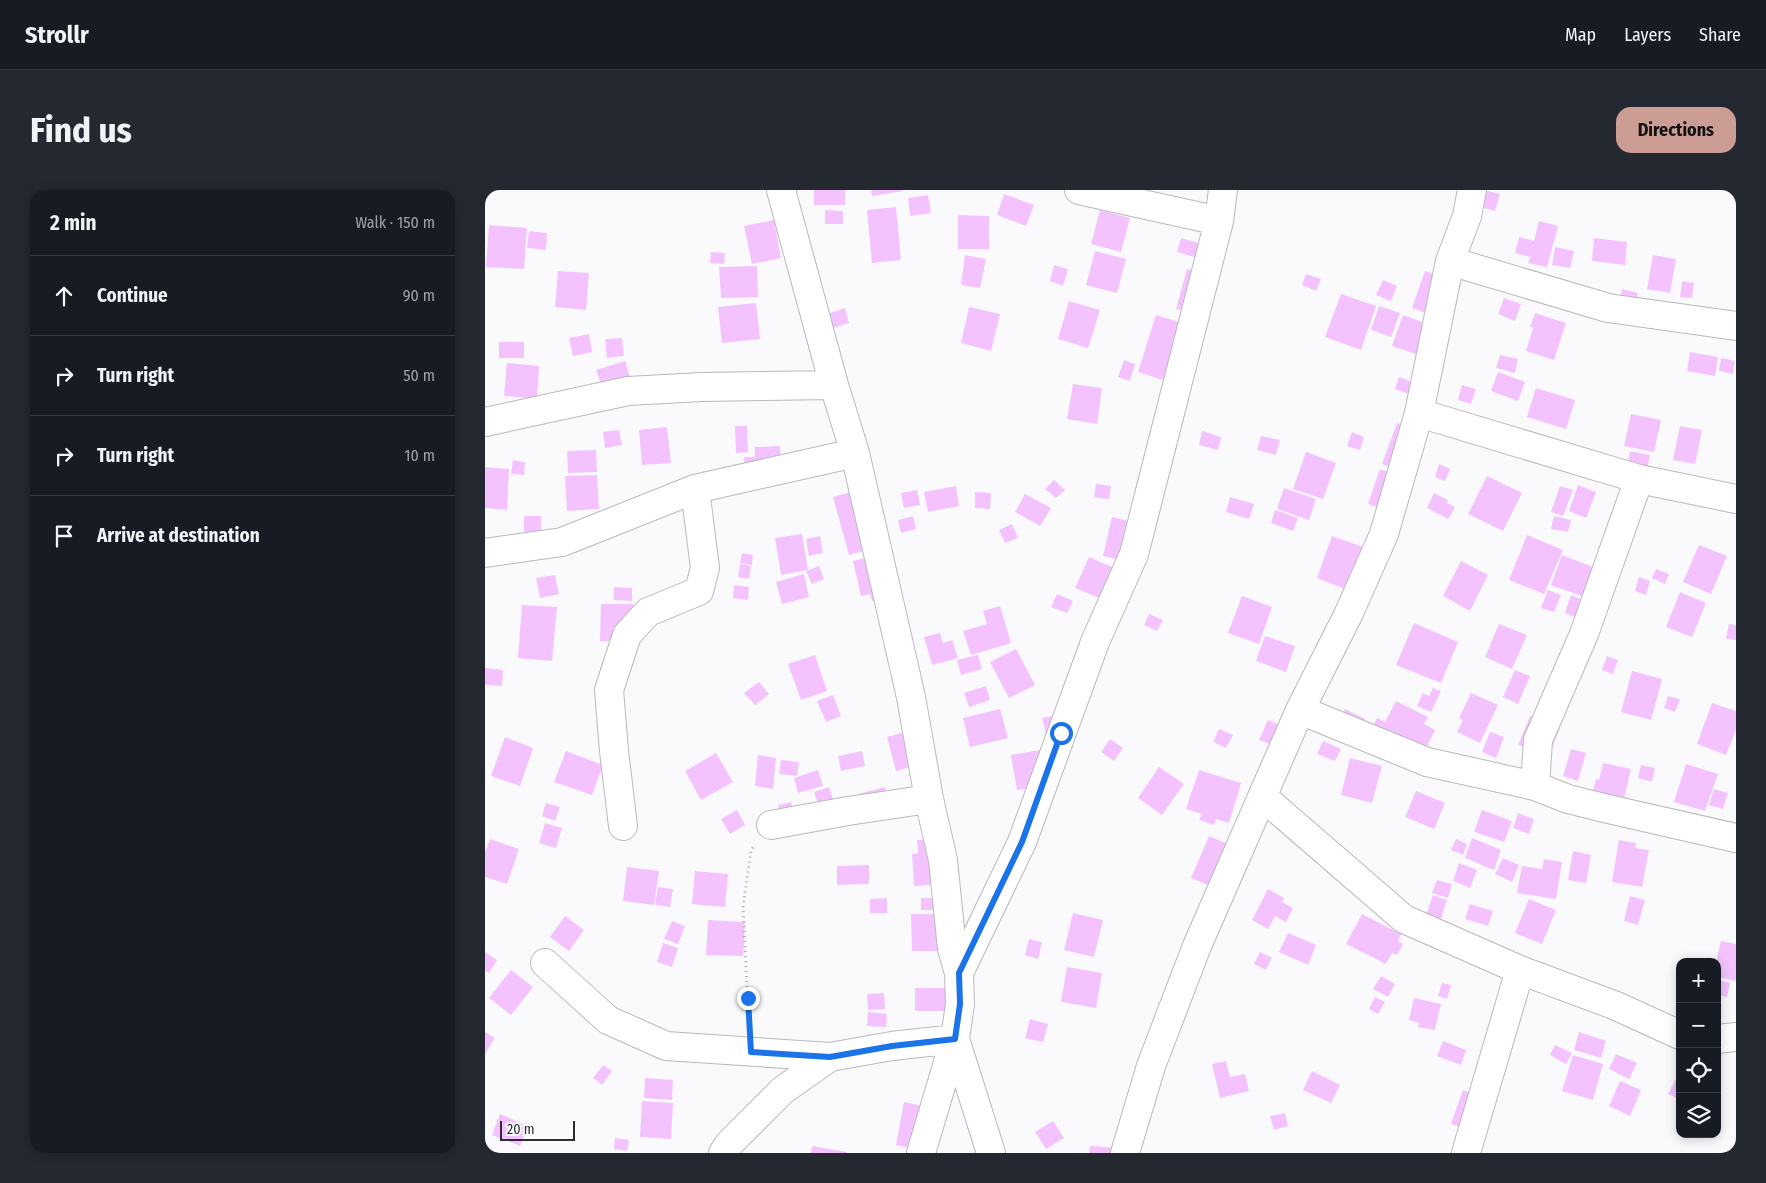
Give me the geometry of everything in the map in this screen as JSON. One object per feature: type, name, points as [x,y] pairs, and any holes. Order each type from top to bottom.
[{"type":"street","points":[[781,190],[834,385],[855,453],[911,698],[929,799],[943,860],[952,948],[959,973],[960,1004],[955,1039],[921,1153]]},
{"type":"street","points":[[1079,190],[1219,221]]},
{"type":"street","points":[[959,973],[1022,842],[1095,642],[1133,554],[1219,221],[1223,190]]},
{"type":"street","points":[[1125,1153],[1151,1066],[1197,946],[1300,710],[1348,615],[1384,534],[1419,413],[1450,261],[1467,216],[1473,190]]},
{"type":"street","points":[[1450,261],[1608,308],[1736,326]]},
{"type":"street","points":[[485,422],[628,391],[701,387],[834,385]]},
{"type":"street","points":[[1419,413],[1639,478],[1736,499]]},
{"type":"street","points":[[485,553],[562,542],[695,490],[855,453]]},
{"type":"street","points":[[1535,786],[1537,740],[1584,634],[1639,478]]},
{"type":"street","points":[[623,826],[613,751],[609,690],[627,634],[648,612],[699,591],[705,568],[695,490]]},
{"type":"street","points":[[1300,710],[1427,762],[1535,786],[1568,799],[1603,808],[1736,838]]},
{"type":"street","points":[[1263,797],[1405,919],[1520,970],[1614,1005],[1676,1033]]},
{"type":"street","points":[[771,825],[929,799]]},
{"type":"street","points":[[545,963],[608,1020],[666,1046],[830,1057],[892,1046],[955,1039]]},
{"type":"street","points":[[1466,1153],[1520,970]]},
{"type":"street","points":[[1721,1039],[1736,1037]]},
{"type":"street","points":[[955,1039],[991,1153]]},
{"type":"street","points":[[723,1153],[729,1144],[783,1090],[830,1057]]},
{"type":"path","points":[[751,1052],[743,907],[751,850],[771,825]]},
{"type":"building","points":[[814,190],[845,190],[845,205],[814,205]]},
{"type":"building","points":[[871,190],[903,190],[903,191],[872,196]]},
{"type":"building","points":[[1484,190],[1500,194],[1495,211],[1480,207]]},
{"type":"building","points":[[1004,194],[1034,205],[1026,226],[997,215]]},
{"type":"building","points":[[928,195],[931,213],[910,216],[908,198]]},
{"type":"building","points":[[896,207],[901,260],[872,263],[867,210]]},
{"type":"building","points":[[825,210],[843,211],[843,224],[825,224]]},
{"type":"building","points":[[1100,210],[1130,218],[1121,252],[1091,244]]},
{"type":"building","points":[[958,215],[989,216],[989,249],[958,249]]},
{"type":"building","points":[[774,220],[781,258],[752,264],[744,226]]},
{"type":"building","points":[[1539,221],[1558,226],[1547,267],[1528,263],[1530,257],[1515,253],[1519,237],[1534,241]]},
{"type":"building","points":[[489,225],[527,228],[524,269],[486,267]]},
{"type":"building","points":[[529,231],[547,233],[546,250],[527,248]]},
{"type":"building","points":[[1181,238],[1205,245],[1201,259],[1177,252]]},
{"type":"building","points":[[1594,238],[1627,242],[1625,265],[1592,261]]},
{"type":"building","points":[[1555,247],[1574,251],[1570,268],[1552,265]]},
{"type":"building","points":[[1095,251],[1126,259],[1117,293],[1086,285]]},
{"type":"building","points":[[711,252],[725,253],[724,264],[710,263]]},
{"type":"building","points":[[965,255],[986,259],[980,288],[961,285]]},
{"type":"building","points":[[1653,255],[1676,259],[1670,293],[1647,289]]},
{"type":"building","points":[[1054,265],[1068,269],[1063,286],[1050,281]]},
{"type":"building","points":[[757,266],[758,297],[721,298],[719,267]]},
{"type":"building","points":[[1187,269],[1218,278],[1206,318],[1176,309]]},
{"type":"building","points":[[558,271],[589,273],[586,310],[555,307]]},
{"type":"building","points":[[1425,271],[1453,281],[1439,318],[1412,308]]},
{"type":"building","points":[[1306,274],[1321,279],[1316,291],[1302,285]]},
{"type":"building","points":[[1383,280],[1397,286],[1391,301],[1376,295]]},
{"type":"building","points":[[1682,281],[1694,283],[1692,298],[1680,297]]},
{"type":"building","points":[[1622,289],[1638,293],[1634,307],[1619,303]]},
{"type":"building","points":[[1341,294],[1376,306],[1361,350],[1325,337]]},
{"type":"building","points":[[1504,298],[1521,304],[1515,321],[1498,314]]},
{"type":"building","points":[[1069,301],[1100,310],[1088,348],[1058,339]]},
{"type":"building","points":[[756,303],[760,339],[722,343],[718,307]]},
{"type":"building","points":[[1379,306],[1400,313],[1391,337],[1371,330]]},
{"type":"building","points":[[969,307],[1000,314],[991,351],[961,343]]},
{"type":"building","points":[[845,308],[849,323],[832,328],[827,314]]},
{"type":"building","points":[[1535,313],[1566,323],[1554,360],[1526,351],[1533,328],[1530,327]]},
{"type":"building","points":[[1156,315],[1185,324],[1166,381],[1138,372]]},
{"type":"building","points":[[1403,315],[1447,331],[1436,361],[1392,346]]},
{"type":"building","points":[[589,334],[592,352],[573,356],[569,338]]},
{"type":"building","points":[[622,338],[624,356],[607,358],[605,339]]},
{"type":"building","points":[[499,342],[524,342],[524,358],[499,358]]},
{"type":"building","points":[[1690,352],[1718,357],[1715,376],[1687,371]]},
{"type":"building","points":[[1500,355],[1518,359],[1515,373],[1496,368]]},
{"type":"building","points":[[1721,358],[1735,361],[1733,374],[1719,371]]},
{"type":"building","points":[[1124,360],[1135,364],[1130,381],[1118,377]]},
{"type":"building","points":[[625,361],[631,380],[603,390],[596,370]]},
{"type":"building","points":[[507,363],[539,366],[537,399],[504,396]]},
{"type":"building","points":[[1498,372],[1525,382],[1518,401],[1491,391]]},
{"type":"building","points":[[1399,377],[1413,382],[1409,394],[1395,389]]},
{"type":"building","points":[[1073,384],[1102,388],[1097,424],[1067,419]]},
{"type":"building","points":[[1462,385],[1476,389],[1471,404],[1458,400]]},
{"type":"building","points":[[1536,388],[1575,400],[1566,429],[1527,417]]},
{"type":"building","points":[[1631,414],[1661,420],[1654,452],[1624,446]]},
{"type":"building","points":[[1397,423],[1426,434],[1412,475],[1382,464]]},
{"type":"building","points":[[735,426],[747,426],[748,452],[736,453]]},
{"type":"building","points":[[1680,426],[1702,430],[1695,464],[1673,460]]},
{"type":"building","points":[[667,427],[671,463],[642,465],[639,430]]},
{"type":"building","points":[[619,430],[622,445],[605,448],[603,432]]},
{"type":"building","points":[[1202,431],[1221,437],[1218,450],[1199,445]]},
{"type":"building","points":[[1352,432],[1364,437],[1360,450],[1347,446]]},
{"type":"building","points":[[1261,436],[1280,440],[1276,455],[1257,450]]},
{"type":"building","points":[[780,446],[781,472],[745,475],[744,457],[755,457],[755,447]]},
{"type":"building","points":[[596,450],[597,472],[568,473],[567,451]]},
{"type":"building","points":[[1630,451],[1650,455],[1645,481],[1625,477]]},
{"type":"building","points":[[1306,452],[1336,463],[1323,499],[1293,489]]},
{"type":"building","points":[[513,460],[525,462],[524,475],[511,474]]},
{"type":"building","points":[[1439,464],[1450,469],[1445,481],[1435,477]]},
{"type":"building","points":[[485,467],[509,469],[507,510],[485,508]]},
{"type":"building","points":[[1380,469],[1410,480],[1398,515],[1368,504]]},
{"type":"building","points":[[597,475],[599,509],[567,511],[565,476]]},
{"type":"building","points":[[1487,476],[1522,493],[1503,531],[1468,514]]},
{"type":"building","points":[[1054,480],[1065,490],[1056,498],[1045,489]]},
{"type":"building","points":[[1096,484],[1111,486],[1109,499],[1094,497]]},
{"type":"building","points":[[1578,485],[1596,492],[1586,518],[1569,511]]},
{"type":"building","points":[[956,486],[959,506],[928,512],[924,492]]},
{"type":"building","points":[[1560,486],[1573,490],[1563,516],[1551,512]]},
{"type":"building","points":[[1284,488],[1316,499],[1309,520],[1277,509]]},
{"type":"building","points":[[862,489],[878,547],[849,555],[833,497]]},
{"type":"building","points":[[917,490],[920,505],[904,508],[901,493]]},
{"type":"building","points":[[975,492],[991,493],[990,509],[975,508]]},
{"type":"building","points":[[1434,493],[1448,500],[1447,503],[1455,507],[1448,519],[1427,508]]},
{"type":"building","points":[[1025,494],[1051,508],[1040,526],[1015,512]]},
{"type":"building","points":[[1230,497],[1254,504],[1249,519],[1226,512]]},
{"type":"building","points":[[1275,510],[1298,518],[1293,531],[1271,523]]},
{"type":"building","points":[[524,516],[541,516],[541,531],[524,532]]},
{"type":"building","points":[[913,516],[916,529],[901,533],[898,520]]},
{"type":"building","points":[[1554,516],[1571,520],[1568,532],[1551,529]]},
{"type":"building","points":[[1112,517],[1145,525],[1136,564],[1103,556]]},
{"type":"building","points":[[1012,524],[1018,538],[1005,543],[999,530]]},
{"type":"building","points":[[802,534],[808,570],[781,575],[775,538]]},
{"type":"building","points":[[1527,535],[1563,550],[1544,594],[1509,580]]},
{"type":"building","points":[[820,536],[823,553],[809,556],[806,539]]},
{"type":"building","points":[[1332,536],[1383,554],[1350,591],[1317,578]]},
{"type":"building","points":[[1699,545],[1727,556],[1711,594],[1683,582]]},
{"type":"building","points":[[742,553],[753,555],[752,565],[740,563]]},
{"type":"building","points":[[882,554],[892,597],[872,601],[870,594],[861,596],[853,561]]},
{"type":"building","points":[[1562,555],[1598,569],[1587,598],[1551,585]]},
{"type":"building","points":[[1089,557],[1135,577],[1122,607],[1075,588]]},
{"type":"building","points":[[1461,561],[1488,575],[1470,611],[1443,596]]},
{"type":"building","points":[[740,564],[751,566],[749,579],[738,577]]},
{"type":"building","points":[[819,566],[824,579],[812,584],[806,571]]},
{"type":"building","points":[[1656,569],[1669,574],[1665,584],[1652,578]]},
{"type":"building","points":[[804,574],[809,597],[782,604],[776,582]]},
{"type":"building","points":[[555,575],[559,594],[540,598],[536,578]]},
{"type":"building","points":[[1639,577],[1650,581],[1646,595],[1635,591]]},
{"type":"building","points":[[734,585],[749,587],[748,600],[733,598]]},
{"type":"building","points":[[614,587],[632,588],[632,601],[614,600]]},
{"type":"building","points":[[1548,590],[1561,595],[1554,612],[1541,608]]},
{"type":"building","points":[[1680,592],[1706,603],[1692,637],[1666,627]]},
{"type":"building","points":[[1057,594],[1073,601],[1067,613],[1051,607]]},
{"type":"building","points":[[1571,595],[1583,600],[1577,618],[1565,613]]},
{"type":"building","points":[[1242,596],[1272,607],[1259,644],[1228,633]]},
{"type":"building","points":[[601,604],[633,604],[633,641],[600,641]]},
{"type":"building","points":[[522,605],[557,607],[552,661],[518,658]]},
{"type":"building","points":[[1000,606],[1011,643],[971,655],[963,631],[987,624],[983,611]]},
{"type":"building","points":[[1149,614],[1163,620],[1157,631],[1144,625]]},
{"type":"building","points":[[1414,623],[1458,642],[1441,683],[1396,665]]},
{"type":"building","points":[[1499,624],[1527,635],[1512,669],[1485,657]]},
{"type":"building","points":[[1729,624],[1736,625],[1736,640],[1726,639]]},
{"type":"building","points":[[940,633],[943,643],[952,640],[958,658],[932,665],[924,637]]},
{"type":"building","points":[[1265,636],[1295,646],[1286,672],[1256,661]]},
{"type":"building","points":[[1016,649],[1035,685],[1009,698],[990,662]]},
{"type":"building","points":[[815,655],[827,691],[801,700],[788,664]]},
{"type":"building","points":[[978,655],[982,669],[961,675],[957,660]]},
{"type":"building","points":[[1607,656],[1618,660],[1613,674],[1602,670]]},
{"type":"building","points":[[485,668],[503,670],[502,686],[485,685]]},
{"type":"building","points":[[1515,670],[1530,676],[1518,704],[1503,697]]},
{"type":"building","points":[[1632,671],[1662,679],[1651,720],[1621,712]]},
{"type":"building","points":[[759,682],[769,694],[755,705],[744,693]]},
{"type":"building","points":[[986,686],[990,700],[969,707],[964,693]]},
{"type":"building","points":[[1433,688],[1441,691],[1431,712],[1417,706],[1423,693],[1429,696]]},
{"type":"building","points":[[1471,693],[1498,705],[1480,743],[1457,732],[1463,720],[1459,718]]},
{"type":"building","points":[[833,695],[841,716],[826,722],[817,701]]},
{"type":"building","points":[[1668,696],[1680,699],[1675,712],[1664,708]]},
{"type":"building","points":[[1396,701],[1428,717],[1424,724],[1435,730],[1424,753],[1368,736],[1377,718],[1385,722]]},
{"type":"building","points":[[1712,703],[1736,711],[1736,730],[1726,755],[1697,744]]},
{"type":"building","points":[[1000,709],[1008,738],[970,747],[963,718]]},
{"type":"building","points":[[1345,709],[1365,719],[1356,737],[1336,727]]},
{"type":"building","points":[[1070,713],[1073,731],[1046,736],[1042,718]]},
{"type":"building","points":[[1530,716],[1560,728],[1548,758],[1518,745]]},
{"type":"building","points":[[1268,720],[1301,733],[1272,745],[1259,740]]},
{"type":"building","points":[[917,728],[927,762],[896,771],[887,737]]},
{"type":"building","points":[[1219,729],[1233,735],[1226,748],[1213,742]]},
{"type":"building","points":[[1490,732],[1504,737],[1496,758],[1482,752]]},
{"type":"building","points":[[505,737],[533,748],[520,786],[491,776]]},
{"type":"building","points":[[1110,739],[1123,748],[1114,761],[1101,752]]},
{"type":"building","points":[[1323,741],[1341,749],[1335,761],[1317,754]]},
{"type":"building","points":[[1571,749],[1586,753],[1578,781],[1563,776]]},
{"type":"building","points":[[1040,750],[1046,786],[1017,790],[1011,755]]},
{"type":"building","points":[[566,751],[603,765],[592,795],[554,782]]},
{"type":"building","points":[[862,751],[865,766],[841,771],[838,756]]},
{"type":"building","points":[[716,753],[733,782],[701,800],[685,771]]},
{"type":"building","points":[[758,755],[776,758],[773,789],[755,786]]},
{"type":"building","points":[[1350,758],[1382,766],[1372,803],[1341,795]]},
{"type":"building","points":[[781,760],[799,762],[797,776],[779,774]]},
{"type":"building","points":[[1603,763],[1631,769],[1622,807],[1591,800],[1596,779],[1599,780]]},
{"type":"building","points":[[1686,764],[1718,774],[1705,811],[1674,802]]},
{"type":"building","points":[[1641,765],[1655,768],[1652,782],[1638,778]]},
{"type":"building","points":[[1159,767],[1184,784],[1162,815],[1138,798]]},
{"type":"building","points":[[818,770],[823,786],[798,793],[794,778]]},
{"type":"building","points":[[1199,770],[1241,783],[1229,823],[1216,819],[1214,825],[1199,820],[1202,814],[1186,809]]},
{"type":"building","points":[[829,787],[833,799],[818,804],[814,792]]},
{"type":"building","points":[[885,787],[889,806],[862,813],[858,794]]},
{"type":"building","points":[[1714,789],[1728,793],[1723,809],[1709,805]]},
{"type":"building","points":[[1416,791],[1445,803],[1434,829],[1405,817]]},
{"type":"building","points":[[791,802],[794,814],[781,817],[778,805]]},
{"type":"building","points":[[546,803],[560,807],[555,821],[542,816]]},
{"type":"building","points":[[737,810],[745,825],[730,834],[721,819]]},
{"type":"building","points":[[1482,810],[1512,821],[1504,842],[1474,832]]},
{"type":"building","points":[[1518,813],[1534,819],[1529,834],[1513,828]]},
{"type":"building","points":[[545,823],[562,828],[556,848],[539,843]]},
{"type":"building","points":[[1209,836],[1253,855],[1235,896],[1191,878]]},
{"type":"building","points":[[944,838],[947,884],[914,886],[912,854],[918,853],[917,840]]},
{"type":"building","points":[[1472,838],[1501,850],[1494,870],[1465,858]]},
{"type":"building","points":[[490,839],[519,849],[507,884],[485,877],[485,853]]},
{"type":"building","points":[[1456,839],[1467,844],[1463,855],[1451,850]]},
{"type":"building","points":[[1619,840],[1636,843],[1635,848],[1649,850],[1642,887],[1612,882]]},
{"type":"building","points":[[1573,851],[1591,855],[1586,883],[1568,880]]},
{"type":"building","points":[[1503,858],[1519,865],[1512,882],[1495,874]]},
{"type":"building","points":[[1544,859],[1562,862],[1556,899],[1517,893],[1522,866],[1542,869]]},
{"type":"building","points":[[1459,863],[1477,870],[1470,888],[1453,881]]},
{"type":"building","points":[[869,865],[869,884],[837,885],[837,866]]},
{"type":"building","points":[[627,867],[659,871],[654,905],[623,901]]},
{"type":"building","points":[[695,871],[728,874],[725,907],[692,904]]},
{"type":"building","points":[[1437,880],[1452,884],[1448,898],[1432,893]]},
{"type":"building","points":[[658,887],[673,889],[670,907],[655,905]]},
{"type":"building","points":[[1268,889],[1284,898],[1282,902],[1293,908],[1286,922],[1275,916],[1268,929],[1252,920]]},
{"type":"building","points":[[1433,895],[1447,900],[1438,928],[1423,924]]},
{"type":"building","points":[[1630,896],[1645,900],[1638,925],[1624,921]]},
{"type":"building","points":[[887,898],[887,913],[870,913],[870,899]]},
{"type":"building","points":[[921,898],[937,898],[937,910],[921,910]]},
{"type":"building","points":[[1529,899],[1556,910],[1542,944],[1515,933]]},
{"type":"building","points":[[1470,904],[1493,911],[1488,926],[1465,919]]},
{"type":"building","points":[[1073,913],[1103,920],[1094,957],[1064,950]]},
{"type":"building","points":[[911,914],[943,914],[943,951],[912,951]]},
{"type":"building","points":[[1362,914],[1401,934],[1398,941],[1403,944],[1397,955],[1392,953],[1386,964],[1346,944]]},
{"type":"building","points":[[565,916],[584,930],[569,951],[550,937]]},
{"type":"building","points":[[708,920],[745,922],[743,956],[706,955]]},
{"type":"building","points":[[672,921],[685,926],[678,944],[664,939]]},
{"type":"building","points":[[1288,933],[1316,945],[1308,965],[1279,952]]},
{"type":"building","points":[[1029,939],[1042,942],[1038,959],[1025,955]]},
{"type":"building","points":[[1721,941],[1736,944],[1736,981],[1721,978],[1721,958],[1717,958]]},
{"type":"building","points":[[663,943],[678,948],[672,967],[657,962]]},
{"type":"building","points":[[485,952],[497,960],[489,973],[485,971]]},
{"type":"building","points":[[1260,952],[1272,958],[1266,970],[1254,964]]},
{"type":"building","points":[[1067,967],[1102,973],[1096,1008],[1061,1002]]},
{"type":"building","points":[[511,970],[533,987],[511,1015],[489,998]]},
{"type":"building","points":[[1381,976],[1395,984],[1388,997],[1373,989]]},
{"type":"building","points":[[1721,981],[1730,983],[1727,997],[1721,996]]},
{"type":"building","points":[[1442,983],[1451,985],[1447,999],[1438,996]]},
{"type":"building","points":[[915,988],[951,988],[951,1011],[915,1011]]},
{"type":"building","points":[[884,993],[885,1009],[868,1010],[867,994]]},
{"type":"building","points":[[1375,997],[1385,1002],[1378,1014],[1369,1009]]},
{"type":"building","points":[[1414,998],[1441,1004],[1435,1030],[1418,1027],[1419,1023],[1409,1020]]},
{"type":"building","points":[[868,1012],[887,1014],[886,1027],[867,1026]]},
{"type":"building","points":[[1030,1019],[1048,1024],[1043,1042],[1025,1038]]},
{"type":"building","points":[[485,1032],[495,1038],[485,1054]]},
{"type":"building","points":[[1579,1032],[1606,1041],[1601,1058],[1574,1050]]},
{"type":"building","points":[[1443,1041],[1466,1050],[1461,1065],[1437,1056]]},
{"type":"building","points":[[1555,1045],[1572,1053],[1566,1064],[1550,1055]]},
{"type":"building","points":[[1616,1054],[1637,1063],[1629,1079],[1609,1069]]},
{"type":"building","points":[[1573,1055],[1603,1064],[1593,1100],[1562,1091]]},
{"type":"building","points":[[1226,1061],[1230,1077],[1245,1074],[1249,1091],[1220,1098],[1212,1064]]},
{"type":"building","points":[[603,1065],[612,1071],[602,1085],[593,1078]]},
{"type":"building","points":[[1312,1071],[1340,1085],[1331,1103],[1303,1090]]},
{"type":"building","points":[[645,1078],[673,1080],[672,1100],[644,1098]]},
{"type":"building","points":[[1676,1079],[1676,1097],[1668,1094]]},
{"type":"building","points":[[1620,1081],[1641,1090],[1630,1116],[1609,1106]]},
{"type":"building","points":[[1463,1090],[1493,1101],[1482,1135],[1451,1124]]},
{"type":"building","points":[[642,1101],[673,1103],[671,1139],[640,1137]]},
{"type":"building","points":[[904,1102],[941,1110],[933,1153],[896,1145]]},
{"type":"building","points":[[1285,1113],[1288,1126],[1274,1130],[1270,1116]]},
{"type":"building","points":[[500,1114],[528,1126],[520,1146],[492,1135]]},
{"type":"building","points":[[1053,1121],[1064,1138],[1046,1149],[1035,1132]]},
{"type":"building","points":[[615,1138],[629,1140],[627,1151],[614,1149]]},
{"type":"building","points":[[812,1146],[847,1152],[847,1153],[811,1153]]},
{"type":"building","points":[[1090,1146],[1122,1148],[1122,1153],[1089,1153]]},
{"type":"route","points":[[748,998],[751,1052],[830,1057],[892,1046],[955,1039],[960,1004],[959,973],[1022,842],[1061,733]]}]
